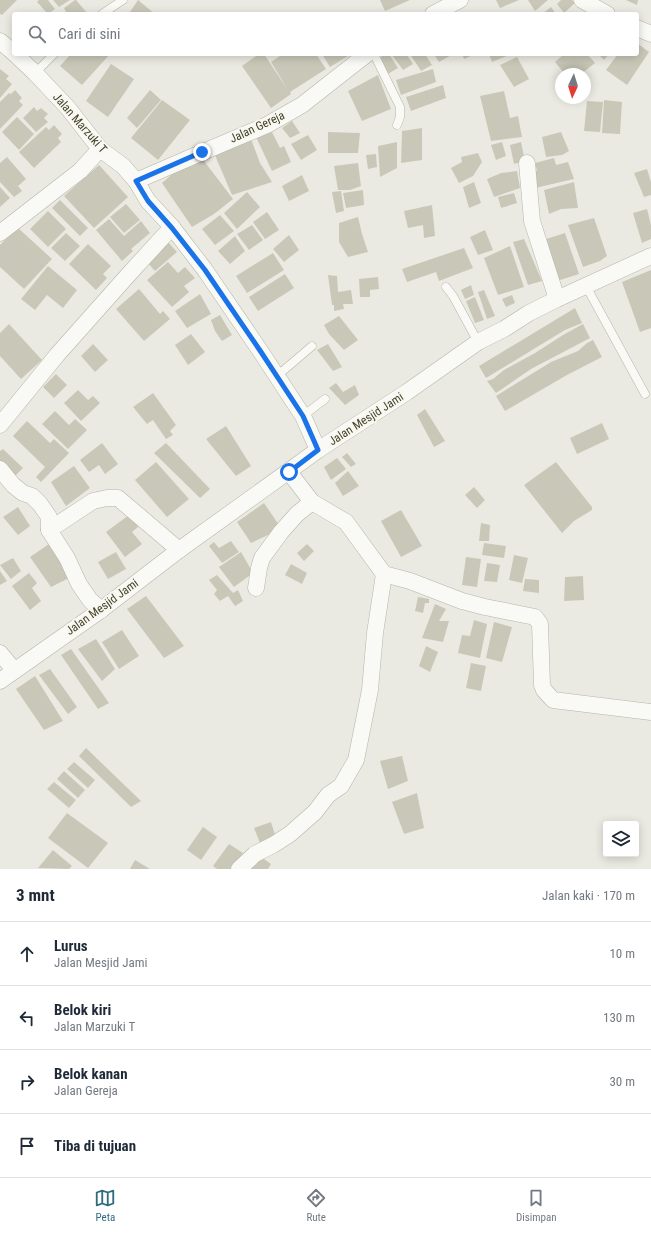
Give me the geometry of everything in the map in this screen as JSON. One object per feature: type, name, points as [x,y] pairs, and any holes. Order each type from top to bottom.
[{"type":"street","points":[[437,12],[460,0]]},
{"type":"street","points":[[582,0],[603,12]]},
{"type":"street","points":[[639,29],[651,34]]},
{"type":"street","name":"Jalan Marzuki T","points":[[0,40],[12,52]]},
{"type":"street","name":"Jalan Marzuki T","points":[[16,56],[35,73],[68,108],[100,149],[123,166],[136,181],[148,201],[172,228],[205,270],[303,416],[318,450]]},
{"type":"street","name":"Jalan Gereja","points":[[136,181],[267,126],[302,105],[364,56]]},
{"type":"street","points":[[0,233],[80,171],[100,149]]},
{"type":"street","points":[[527,163],[532,221],[557,299]]},
{"type":"street","points":[[0,425],[57,355],[128,274],[172,228]]},
{"type":"street","name":"Jalan Mesjid Jami","points":[[0,681],[101,610],[179,550],[318,450],[407,392],[478,342],[557,299],[651,256]]},
{"type":"street","points":[[0,469],[18,489],[23,493],[32,496],[49,516],[49,530],[68,558],[79,584],[90,600],[101,610]]},
{"type":"street","points":[[289,472],[312,502],[346,522],[384,574],[410,581],[462,601],[535,617],[540,624],[542,685],[548,696],[553,700],[651,712]]},
{"type":"street","points":[[49,530],[93,501],[107,498],[118,498],[179,550]]},
{"type":"street","points":[[256,588],[262,558],[281,532],[297,514],[312,502]]},
{"type":"street","points":[[239,869],[255,854],[290,834],[315,812],[328,795],[341,786],[356,760],[370,690],[375,633],[384,574]]},
{"type":"street","points":[[0,653],[14,670]]},
{"type":"lane","points":[[105,12],[123,0]]},
{"type":"lane","points":[[35,73],[52,56]]},
{"type":"lane","points":[[375,56],[400,107],[400,117],[397,125]]},
{"type":"lane","points":[[586,286],[645,394]]},
{"type":"lane","points":[[446,287],[453,296],[478,342]]},
{"type":"lane","points":[[276,376],[312,346]]},
{"type":"lane","points":[[303,416],[325,399]]},
{"type":"building","points":[[0,0],[17,0],[2,15],[0,14]]},
{"type":"building","points":[[39,0],[48,0],[55,9],[51,12],[46,12],[37,2]]},
{"type":"building","points":[[53,0],[70,0],[59,7]]},
{"type":"building","points":[[76,0],[86,12],[66,12],[64,8]]},
{"type":"building","points":[[138,0],[153,12],[130,12]]},
{"type":"building","points":[[380,0],[410,0],[385,11]]},
{"type":"building","points":[[496,0],[519,0],[500,8]]},
{"type":"building","points":[[528,0],[548,0],[535,11]]},
{"type":"building","points":[[561,0],[572,0],[575,3],[565,12],[563,12],[557,4]]},
{"type":"building","points":[[626,0],[638,0],[637,5]]},
{"type":"building","points":[[551,7],[555,12],[545,12]]},
{"type":"building","points":[[639,44],[649,52],[627,85],[606,70],[616,56],[639,56]]},
{"type":"building","points":[[69,56],[108,56],[82,85],[60,66]]},
{"type":"building","points":[[256,56],[265,56],[288,90],[271,62],[280,56],[317,56],[326,69],[290,92],[291,94],[271,108],[242,66]]},
{"type":"building","points":[[323,56],[348,56],[330,67]]},
{"type":"building","points":[[382,56],[390,56],[398,68],[388,74],[378,59]]},
{"type":"building","points":[[393,56],[407,56],[413,64],[403,70]]},
{"type":"building","points":[[411,56],[426,56],[432,65],[421,71]]},
{"type":"building","points":[[435,56],[450,56],[439,62]]},
{"type":"building","points":[[463,56],[471,56],[464,59]]},
{"type":"building","points":[[490,56],[506,56],[492,62]]},
{"type":"building","points":[[562,56],[589,56],[595,63],[589,68],[560,68],[555,62]]},
{"type":"building","points":[[600,56],[607,56],[604,60]]},
{"type":"building","points":[[517,57],[529,79],[514,87],[500,65]]},
{"type":"building","points":[[111,64],[134,79],[108,117],[86,101]]},
{"type":"building","points":[[0,69],[9,76],[6,79],[12,84],[0,98]]},
{"type":"building","points":[[433,69],[436,82],[401,95],[396,80]]},
{"type":"building","points":[[378,75],[391,109],[362,121],[348,91]]},
{"type":"building","points":[[443,85],[446,98],[411,111],[406,97]]},
{"type":"building","points":[[15,90],[22,98],[19,101],[23,105],[0,129],[0,102],[9,93],[11,94]]},
{"type":"building","points":[[150,90],[161,100],[137,128],[127,118]]},
{"type":"building","points":[[504,91],[510,118],[518,116],[522,137],[491,141],[480,96]]},
{"type":"building","points":[[162,100],[190,120],[158,160],[131,138]]},
{"type":"building","points":[[604,100],[622,102],[620,134],[602,133]]},
{"type":"building","points":[[591,101],[603,102],[600,132],[584,131],[587,104],[591,104]]},
{"type":"building","points":[[34,107],[37,111],[41,108],[48,114],[44,118],[48,122],[36,132],[23,118]]},
{"type":"building","points":[[17,117],[34,134],[19,150],[2,132]]},
{"type":"building","points":[[292,121],[300,133],[290,138],[282,128]]},
{"type":"building","points":[[54,125],[62,134],[58,138],[61,142],[34,168],[19,152],[46,127],[49,130]]},
{"type":"building","points":[[422,128],[422,160],[401,163],[402,131]]},
{"type":"building","points":[[272,132],[280,148],[284,146],[291,162],[272,171],[256,137]]},
{"type":"building","points":[[328,132],[360,133],[358,153],[328,153]]},
{"type":"building","points":[[561,132],[569,151],[562,155],[546,157],[542,137]]},
{"type":"building","points":[[308,135],[317,150],[301,160],[291,144]]},
{"type":"building","points":[[251,139],[260,163],[272,182],[232,195],[214,153]]},
{"type":"building","points":[[397,142],[397,168],[380,177],[378,146]]},
{"type":"building","points":[[502,142],[506,156],[496,160],[491,145]]},
{"type":"building","points":[[521,142],[525,161],[514,164],[510,145]]},
{"type":"building","points":[[478,153],[482,162],[473,176],[459,183],[451,168],[462,162],[461,157]]},
{"type":"building","points":[[376,154],[377,167],[368,169],[366,155]]},
{"type":"building","points":[[7,157],[26,179],[18,186],[22,191],[14,197],[0,182],[0,163]]},
{"type":"building","points":[[201,157],[233,199],[214,214],[192,227],[162,183],[180,167]]},
{"type":"building","points":[[554,158],[556,165],[568,162],[574,179],[535,188],[531,172],[537,171],[535,163]]},
{"type":"building","points":[[358,163],[361,186],[350,190],[338,190],[334,166]]},
{"type":"building","points":[[99,165],[128,197],[94,228],[64,196]]},
{"type":"building","points":[[647,169],[651,182],[651,195],[644,197],[634,173]]},
{"type":"building","points":[[517,171],[520,188],[494,197],[487,179],[501,173]]},
{"type":"building","points":[[302,175],[309,191],[289,201],[282,186]]},
{"type":"building","points":[[474,182],[481,203],[469,208],[463,187]]},
{"type":"building","points":[[574,182],[578,208],[561,209],[549,214],[544,190]]},
{"type":"building","points":[[0,187],[10,198],[0,207]]},
{"type":"building","points":[[363,190],[364,205],[346,208],[343,193]]},
{"type":"building","points":[[341,191],[344,211],[336,213],[332,192]]},
{"type":"building","points":[[247,192],[260,207],[237,229],[224,213]]},
{"type":"building","points":[[514,193],[517,203],[501,208],[498,197]]},
{"type":"building","points":[[60,200],[88,228],[80,236],[52,208]]},
{"type":"building","points":[[126,204],[140,220],[124,233],[110,217]]},
{"type":"building","points":[[432,205],[435,236],[424,238],[423,225],[408,228],[404,211]]},
{"type":"building","points":[[647,209],[651,225],[651,239],[642,243],[633,213]]},
{"type":"building","points":[[48,211],[66,229],[48,247],[30,229]]},
{"type":"building","points":[[267,212],[279,230],[265,239],[253,222]]},
{"type":"building","points":[[220,215],[234,231],[215,245],[202,229]]},
{"type":"building","points":[[358,217],[368,252],[348,257],[339,242],[339,223]]},
{"type":"building","points":[[594,218],[607,256],[600,261],[583,267],[568,225]]},
{"type":"building","points":[[109,219],[124,236],[141,221],[150,233],[131,249],[133,251],[122,261],[96,230]]},
{"type":"building","points":[[252,225],[263,240],[249,250],[237,234]]},
{"type":"building","points":[[17,227],[52,259],[24,289],[0,267],[0,245]]},
{"type":"building","points":[[485,230],[493,250],[478,255],[470,237]]},
{"type":"building","points":[[66,233],[80,246],[65,261],[51,248]]},
{"type":"building","points":[[565,233],[579,274],[557,281],[543,240]]},
{"type":"building","points":[[289,235],[299,250],[284,262],[273,249]]},
{"type":"building","points":[[235,236],[245,251],[230,264],[218,251]]},
{"type":"building","points":[[524,239],[542,281],[528,285],[513,242]]},
{"type":"building","points":[[167,241],[177,252],[155,271],[145,260]]},
{"type":"building","points":[[88,244],[111,266],[103,274],[107,278],[96,290],[69,264]]},
{"type":"building","points":[[510,246],[524,287],[498,295],[484,258]]},
{"type":"building","points":[[464,248],[473,268],[439,281],[436,272],[407,282],[402,269]]},
{"type":"building","points":[[273,253],[284,270],[247,293],[236,276]]},
{"type":"building","points":[[168,262],[178,273],[185,267],[195,278],[184,286],[189,292],[172,307],[147,280]]},
{"type":"building","points":[[48,266],[77,290],[63,308],[47,295],[35,310],[21,299]]},
{"type":"building","points":[[651,270],[651,328],[640,332],[622,282]]},
{"type":"building","points":[[285,274],[294,288],[258,311],[249,297]]},
{"type":"building","points":[[328,275],[337,276],[338,292],[351,290],[353,304],[343,304],[344,309],[334,311]]},
{"type":"building","points":[[378,277],[379,289],[370,290],[370,297],[360,297],[359,279]]},
{"type":"building","points":[[471,285],[474,295],[465,299],[461,290]]},
{"type":"building","points":[[139,289],[160,314],[163,311],[170,319],[144,341],[116,309]]},
{"type":"building","points":[[484,290],[495,316],[487,319],[478,292]]},
{"type":"building","points":[[200,294],[211,314],[187,328],[175,311]]},
{"type":"building","points":[[512,295],[515,303],[506,307],[502,299]]},
{"type":"building","points":[[475,297],[484,320],[475,323],[466,301]]},
{"type":"building","points":[[575,308],[582,323],[565,330],[486,378],[479,366]]},
{"type":"building","points":[[220,315],[232,335],[222,341],[215,331],[211,320]]},
{"type":"building","points":[[339,316],[358,340],[344,350],[329,334],[324,325]]},
{"type":"building","points":[[9,324],[42,360],[21,379],[0,356],[0,333]]},
{"type":"building","points":[[583,324],[590,338],[531,369],[496,393],[487,381],[493,379],[504,370]]},
{"type":"building","points":[[191,334],[205,352],[188,365],[175,345]]},
{"type":"building","points":[[593,340],[602,357],[567,375],[505,411],[496,396],[551,362],[578,351]]},
{"type":"building","points":[[93,344],[108,360],[95,372],[81,356]]},
{"type":"building","points":[[328,344],[342,367],[333,371],[317,350]]},
{"type":"building","points":[[56,374],[67,385],[54,398],[43,387]]},
{"type":"building","points":[[336,383],[343,392],[355,385],[359,395],[345,405],[329,388]]},
{"type":"building","points":[[78,390],[88,400],[93,396],[100,403],[81,421],[64,403]]},
{"type":"building","points":[[153,393],[176,425],[170,431],[173,435],[166,439],[153,420],[147,424],[133,407]]},
{"type":"building","points":[[425,409],[445,441],[434,447],[417,415]]},
{"type":"building","points":[[55,411],[69,425],[75,419],[87,430],[68,449],[42,424]]},
{"type":"building","points":[[27,421],[50,443],[54,439],[69,453],[41,482],[36,477],[45,467],[13,436]]},
{"type":"building","points":[[602,423],[609,439],[577,454],[570,438]]},
{"type":"building","points":[[226,426],[251,466],[236,476],[206,439]]},
{"type":"building","points":[[102,443],[118,464],[105,474],[99,465],[89,472],[80,460]]},
{"type":"building","points":[[166,443],[210,489],[200,498],[154,453]]},
{"type":"building","points":[[3,449],[23,468],[15,476],[0,461],[0,451]]},
{"type":"building","points":[[347,453],[356,464],[351,467],[342,457]]},
{"type":"building","points":[[337,458],[346,469],[331,480],[324,467]]},
{"type":"building","points":[[156,462],[189,499],[167,517],[135,480]]},
{"type":"building","points":[[556,462],[592,507],[592,510],[574,521],[562,533],[524,485]]},
{"type":"building","points":[[74,466],[90,488],[66,506],[51,482]]},
{"type":"building","points":[[348,471],[359,486],[343,496],[335,483]]},
{"type":"building","points":[[474,487],[485,500],[477,508],[465,495]]},
{"type":"building","points":[[264,503],[279,525],[270,534],[251,543],[237,522]]},
{"type":"building","points":[[18,507],[30,526],[18,535],[3,517]]},
{"type":"building","points":[[401,510],[422,546],[401,557],[381,521]]},
{"type":"building","points":[[129,515],[138,527],[132,532],[142,544],[125,557],[106,532]]},
{"type":"building","points":[[481,523],[490,525],[489,541],[479,541]]},
{"type":"building","points":[[231,541],[239,552],[222,563],[209,546],[214,542],[219,548]]},
{"type":"building","points":[[484,543],[506,546],[504,558],[482,555]]},
{"type":"building","points":[[49,544],[71,577],[51,587],[30,557]]},
{"type":"building","points":[[307,544],[314,551],[304,561],[297,553]]},
{"type":"building","points":[[116,552],[126,569],[108,579],[98,562]]},
{"type":"building","points":[[241,552],[253,573],[234,587],[219,567]]},
{"type":"building","points":[[514,555],[528,558],[522,583],[509,580]]},
{"type":"building","points":[[466,557],[481,559],[477,587],[462,585]]},
{"type":"building","points":[[13,558],[21,571],[11,579],[0,565]]},
{"type":"building","points":[[487,563],[500,565],[497,582],[484,581]]},
{"type":"building","points":[[291,564],[307,573],[302,584],[285,575]]},
{"type":"building","points":[[0,571],[7,581],[0,585]]},
{"type":"building","points":[[29,573],[37,583],[32,588],[41,601],[30,610],[12,586]]},
{"type":"building","points":[[217,575],[233,593],[238,590],[243,601],[235,606],[228,596],[220,601],[214,594],[217,590],[209,580]]},
{"type":"building","points":[[583,576],[584,600],[564,601],[565,577]]},
{"type":"building","points":[[525,579],[539,580],[539,593],[523,591]]},
{"type":"building","points":[[146,596],[184,646],[164,658],[127,609]]},
{"type":"building","points":[[418,597],[429,599],[429,603],[425,603],[423,613],[415,611]]},
{"type":"building","points":[[435,604],[446,609],[439,621],[449,621],[443,642],[422,638]]},
{"type":"building","points":[[474,620],[487,624],[480,658],[458,653],[462,635],[470,636]]},
{"type":"building","points":[[494,622],[512,627],[502,662],[486,658]]},
{"type":"building","points":[[122,630],[139,656],[119,669],[102,642]]},
{"type":"building","points":[[96,639],[115,669],[102,681],[78,649]]},
{"type":"building","points":[[426,646],[438,652],[430,672],[419,666]]},
{"type":"building","points":[[71,649],[109,703],[98,709],[61,655]]},
{"type":"building","points":[[471,663],[486,666],[481,691],[466,688]]},
{"type":"building","points":[[50,669],[77,707],[68,714],[39,675]]},
{"type":"building","points":[[35,676],[63,721],[44,730],[16,689]]},
{"type":"building","points":[[86,748],[141,801],[131,807],[79,756]]},
{"type":"building","points":[[402,756],[408,781],[388,789],[380,761]]},
{"type":"building","points":[[74,762],[95,780],[88,788],[67,769]]},
{"type":"building","points":[[64,771],[85,790],[78,798],[57,779]]},
{"type":"building","points":[[54,782],[76,800],[69,808],[47,789]]},
{"type":"building","points":[[417,793],[424,828],[404,834],[392,802]]},
{"type":"building","points":[[67,813],[108,843],[88,868],[48,838]]},
{"type":"building","points":[[271,822],[276,838],[260,843],[254,828]]},
{"type":"building","points":[[203,827],[217,837],[201,860],[187,850]]},
{"type":"building","points":[[229,844],[243,853],[232,869],[217,869],[213,866]]},
{"type":"building","points":[[53,850],[72,866],[69,869],[38,868]]},
{"type":"building","points":[[257,854],[271,864],[268,869],[247,869]]},
{"type":"building","points":[[135,860],[150,869],[130,869]]},
{"type":"route","points":[[202,152],[136,181],[148,201],[172,228],[205,270],[303,416],[318,450],[289,472]]}]
